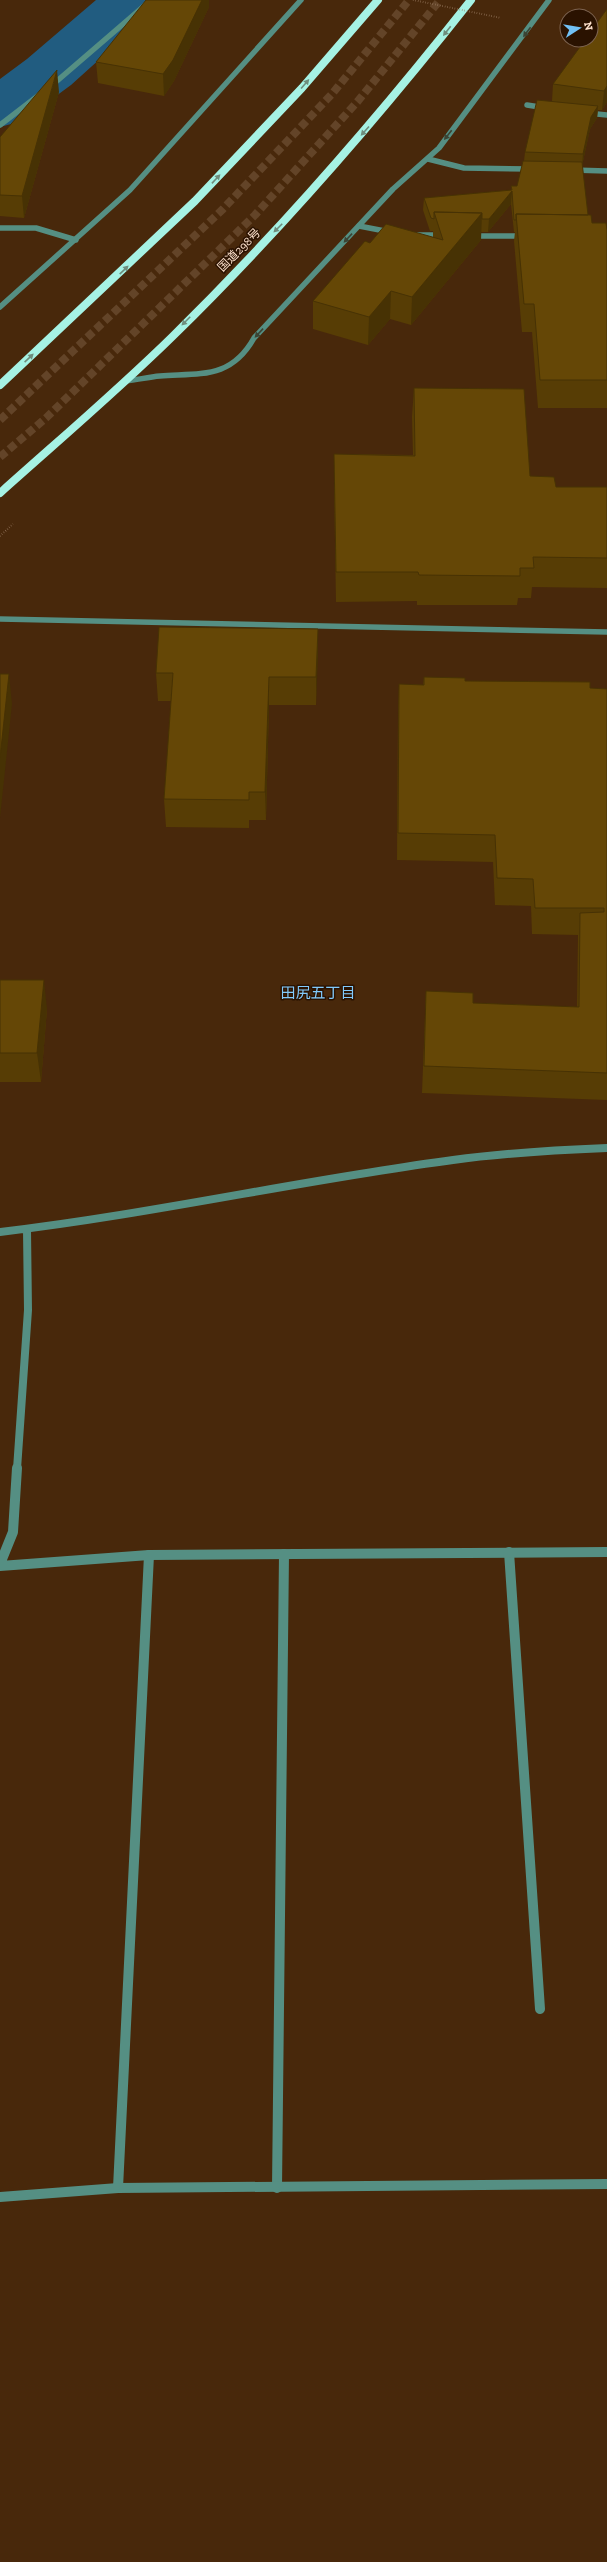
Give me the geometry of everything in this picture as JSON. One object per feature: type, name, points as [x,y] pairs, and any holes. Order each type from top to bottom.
[{"type":"highway","points":[[0,385],[195,201],[302,88],[378,0]]},
{"type":"highway","name":"国道298号","points":[[0,493],[126,381],[284,222],[387,106],[471,0]]},
{"type":"street","points":[[0,125],[67,73],[151,0]]},
{"type":"street","points":[[0,307],[130,190],[301,0]]},
{"type":"street","points":[[126,381],[157,376],[220,372],[237,363],[248,352],[254,338],[393,189],[428,159],[507,59],[549,0]]},
{"type":"street","points":[[527,105],[556,109]]},
{"type":"street","points":[[578,112],[607,115]]},
{"type":"street","points":[[428,159],[464,168],[535,169]]},
{"type":"street","points":[[567,170],[607,171]]},
{"type":"street","points":[[359,226],[399,234]]},
{"type":"street","points":[[0,228],[36,228],[76,240]]},
{"type":"street","points":[[412,235],[451,235]]},
{"type":"street","points":[[466,236],[537,237]]},
{"type":"street","points":[[0,619],[607,632]]},
{"type":"street","points":[[0,1232],[113,1219],[438,1160],[517,1152],[607,1148]]},
{"type":"street","points":[[27,1230],[28,1310],[13,1532],[0,1565],[149,1555],[607,1552]]},
{"type":"street","points":[[509,1552],[540,2009]]},
{"type":"street","points":[[277,2188],[284,1554]]},
{"type":"street","points":[[118,2188],[149,1555]]},
{"type":"street","points":[[0,2197],[118,2188],[277,2188],[607,2184]]},
{"type":"path","points":[[413,0],[501,18]]},
{"type":"building","points":[[146,0],[202,0],[173,60],[163,74],[96,62]]},
{"type":"building","points":[[607,9],[607,86],[604,91],[553,84],[579,48],[599,48],[599,20]]},
{"type":"building","points":[[57,70],[22,196],[0,195],[0,137]]},
{"type":"building","points":[[537,100],[598,106],[591,117],[583,154],[525,152]]},
{"type":"building","points":[[523,161],[582,162],[588,215],[516,214],[516,220],[514,220],[512,191],[489,219],[482,219],[482,213],[434,212],[434,219],[431,218],[424,198],[512,190],[511,186],[517,186]]},
{"type":"building","points":[[434,212],[482,213],[412,297],[391,291],[369,317],[313,301],[365,241],[370,243],[386,224],[443,240]]},
{"type":"building","points":[[516,214],[591,215],[592,223],[606,223],[607,380],[540,380],[534,304],[524,304]]},
{"type":"building","points":[[414,388],[524,389],[530,476],[554,477],[556,487],[607,487],[607,558],[533,557],[534,568],[520,568],[520,576],[419,575],[418,572],[336,572],[334,454],[415,456]]},
{"type":"building","points":[[159,627],[318,629],[316,677],[269,677],[265,792],[249,792],[249,800],[164,799],[173,673],[156,673]]},
{"type":"building","points":[[0,674],[9,674],[0,758]]},
{"type":"building","points":[[424,677],[465,678],[465,681],[590,682],[590,688],[607,689],[607,1073],[424,1066],[426,991],[473,993],[473,1003],[579,1007],[580,913],[604,912],[604,908],[535,908],[533,879],[497,878],[495,835],[398,833],[399,684],[424,685]]},
{"type":"building","points":[[0,980],[44,980],[37,1053],[0,1053]]},
{"type":"waterway","points":[[0,108],[49,72],[131,0]]},
{"type":"tunnel","points":[[0,420],[223,209],[332,94],[409,0]]},
{"type":"tunnel","points":[[0,457],[46,418],[255,215],[358,101],[440,0]]},
{"type":"district","name":"田尻五丁目","points":[[318,993]]}]
